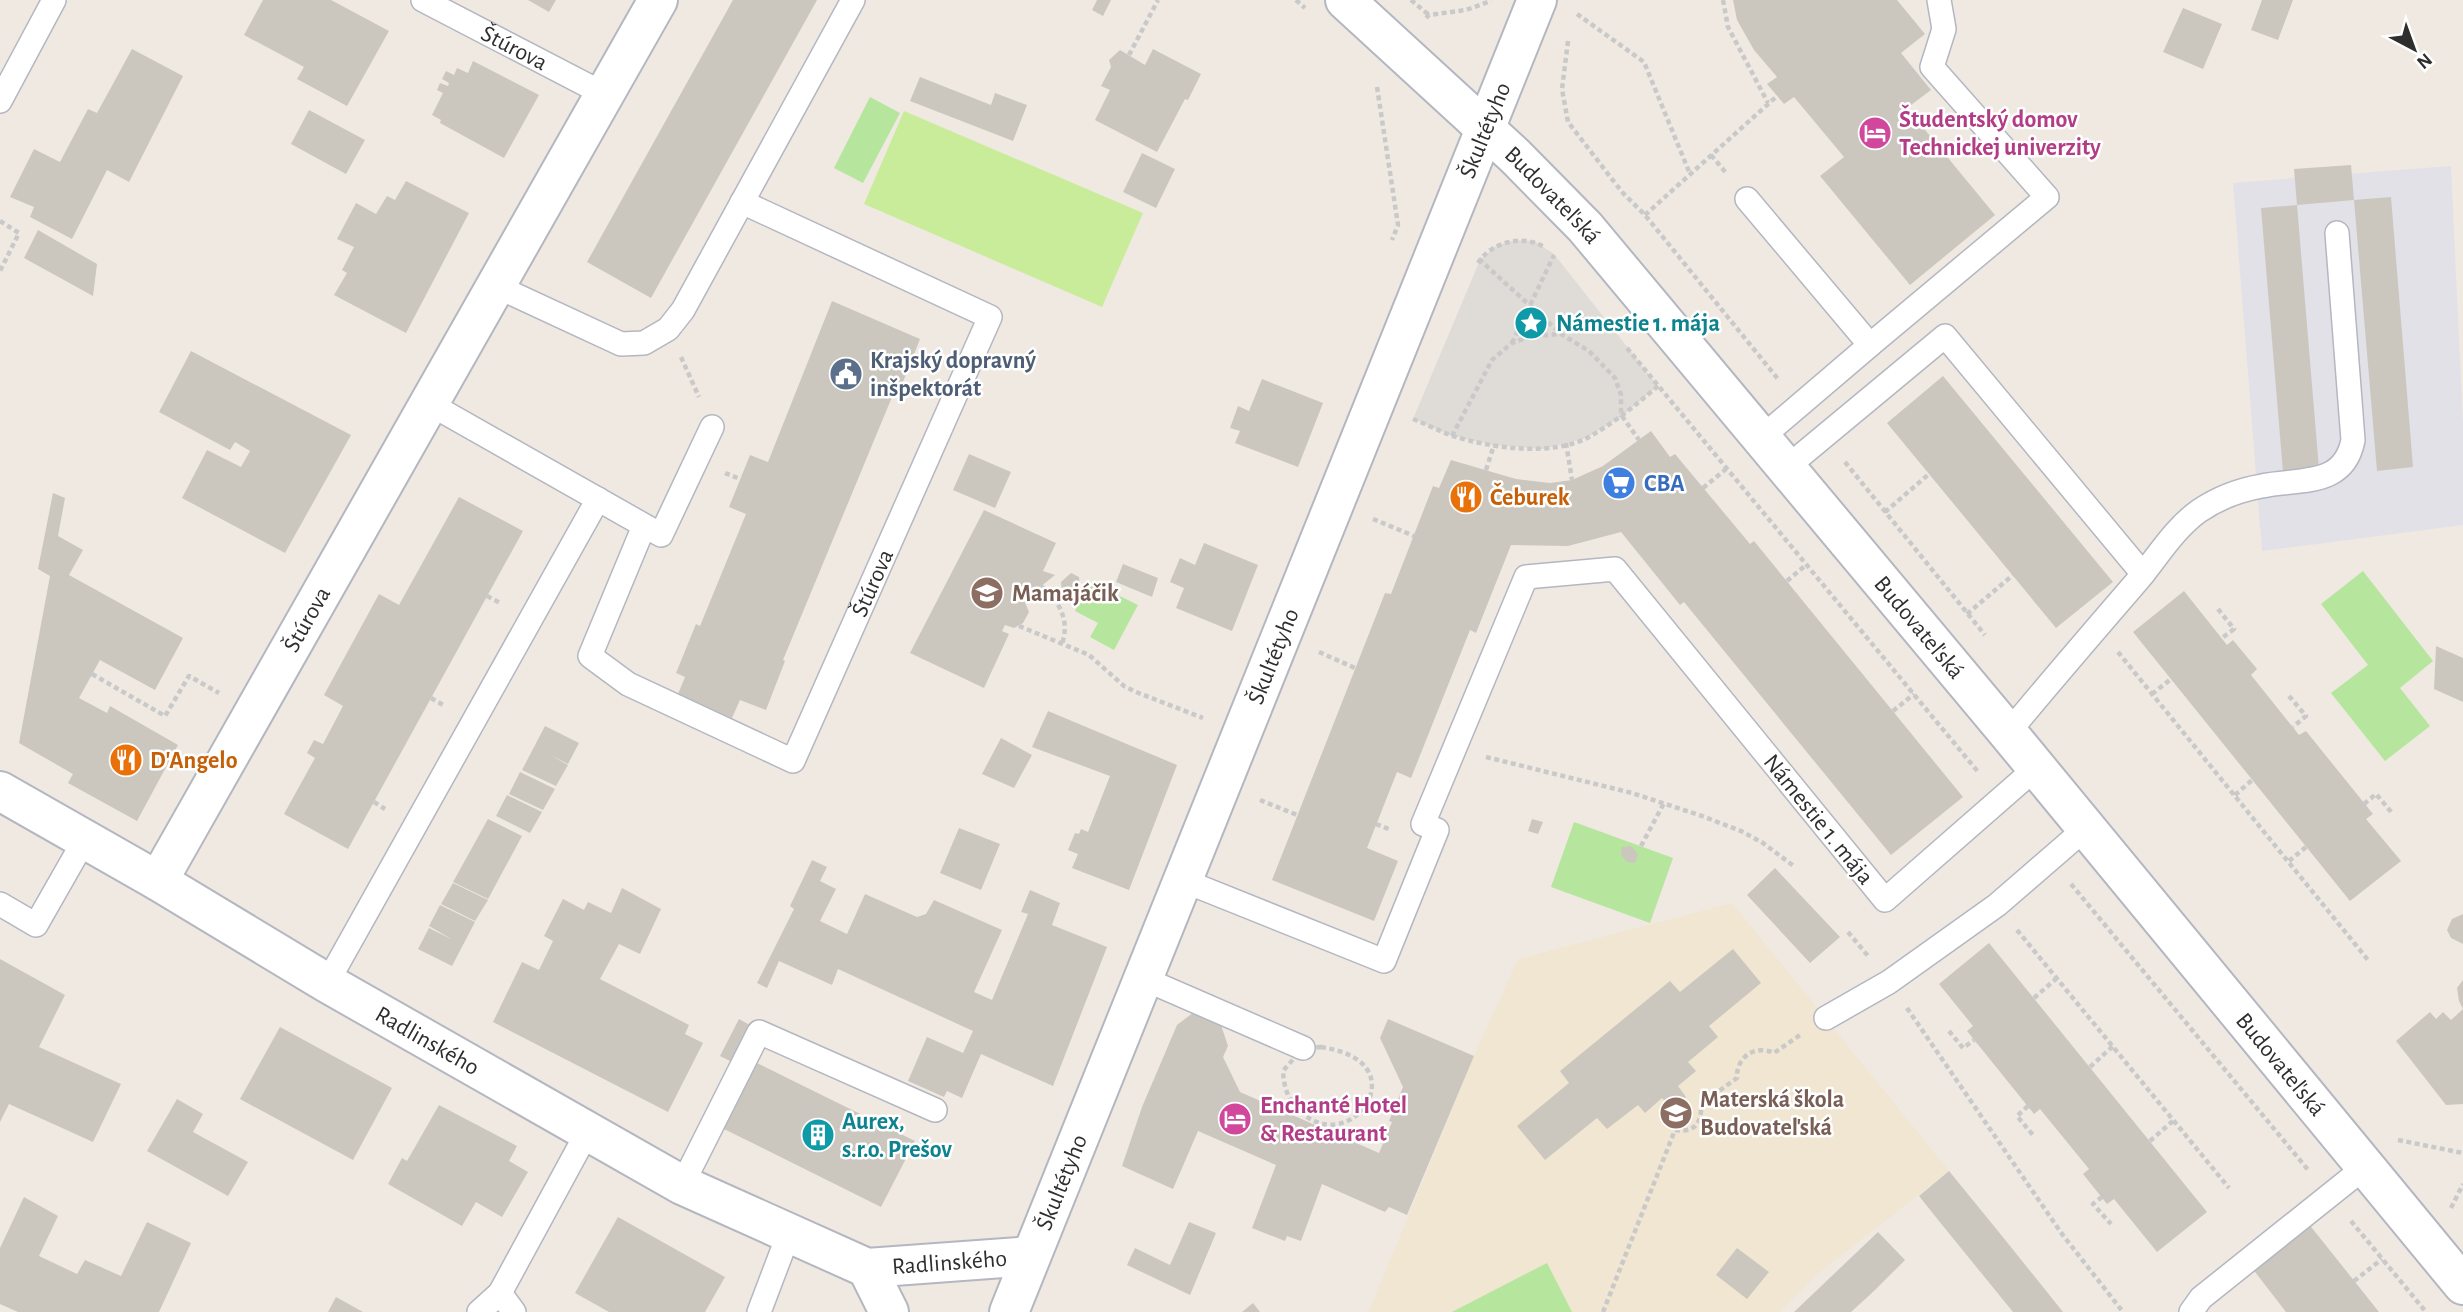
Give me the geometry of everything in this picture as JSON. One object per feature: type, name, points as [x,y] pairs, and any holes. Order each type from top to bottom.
[{"type":"street","name":"Štúrova","points":[[158,881],[658,0]]},
{"type":"street","name":"Budovateľská","points":[[1345,0],[1484,128],[1585,227],[2008,733],[2365,1167],[2461,1276]]},
{"type":"street","name":"Škultétyho","points":[[1010,1312],[1536,0]]},
{"type":"street","name":"Radlinského","points":[[0,791],[158,881],[327,983],[682,1185],[867,1268],[1031,1255]]},
{"type":"street","name":"Radlinského","points":[[867,1268],[889,1312]]},
{"type":"lane","points":[[0,101],[54,0]]},
{"type":"lane","name":"Štúrova","points":[[423,0],[604,94]]},
{"type":"lane","points":[[496,285],[621,344],[644,343],[668,329],[683,310],[853,0]]},
{"type":"lane","points":[[1761,438],[2047,197],[1932,67],[1944,29],[1939,0]]},
{"type":"lane","points":[[1747,199],[1870,345]]},
{"type":"lane","name":"Štúrova","points":[[644,526],[590,656],[628,684],[793,761],[990,317],[742,202]]},
{"type":"lane","points":[[2008,733],[2143,574],[2169,538],[2197,512],[2227,495],[2264,485],[2318,479],[2340,468],[2350,455],[2353,440],[2337,233]]},
{"type":"lane","points":[[1786,468],[1945,336],[2143,574]]},
{"type":"lane","points":[[430,404],[661,535],[712,427]]},
{"type":"lane","points":[[327,983],[598,499]]},
{"type":"lane","name":"Námestie 1. mája","points":[[1182,880],[1384,961],[1437,830],[1423,824],[1526,577],[1615,569],[1885,900],[2036,768]]},
{"type":"lane","points":[[1826,1018],[1889,982],[1997,905],[2086,828]]},
{"type":"lane","points":[[0,904],[36,925],[85,839]]},
{"type":"lane","points":[[1142,978],[1303,1048]]},
{"type":"lane","points":[[682,1185],[759,1031],[935,1110]]},
{"type":"lane","points":[[479,1312],[500,1293],[588,1131]]},
{"type":"lane","points":[[2192,1312],[2201,1298],[2365,1167]]},
{"type":"lane","points":[[759,1312],[789,1233]]},
{"type":"lane","points":[[500,1293],[514,1312]]},
{"type":"path","points":[[1129,55],[1158,0]]},
{"type":"path","points":[[1411,0],[1429,15]]},
{"type":"path","points":[[1388,251],[1398,225],[1375,73],[1429,15],[1466,10],[1493,0]]},
{"type":"path","points":[[1723,0],[1728,27],[1768,103]]},
{"type":"path","points":[[1577,14],[1644,62],[1690,174]]},
{"type":"path","points":[[1569,33],[1562,89],[1568,122],[1622,192]]},
{"type":"path","points":[[1645,215],[1777,96]]},
{"type":"path","points":[[0,222],[19,233],[0,271]]},
{"type":"path","points":[[1512,343],[1529,305],[1554,254],[1534,242],[1516,240],[1497,245],[1480,260],[1529,305],[1561,334],[1589,351],[1615,378],[1621,395],[1622,416],[1639,440]]},
{"type":"path","points":[[668,329],[712,427]]},
{"type":"path","points":[[1452,436],[1492,360],[1512,343],[1532,336],[1561,334]]},
{"type":"path","points":[[1413,419],[1452,436],[1494,445],[1543,449],[1586,438],[1622,416],[1658,386]]},
{"type":"path","points":[[1566,443],[1572,480]]},
{"type":"path","points":[[1486,470],[1494,445]]},
{"type":"path","points":[[1703,488],[1726,469]]},
{"type":"path","points":[[1885,512],[1929,474]]},
{"type":"path","points":[[1373,519],[1414,536]]},
{"type":"path","points":[[1787,581],[1806,565]]},
{"type":"path","points":[[1967,614],[2013,575]]},
{"type":"path","points":[[1041,586],[1055,600],[1066,622],[1062,644]]},
{"type":"path","points":[[2218,608],[2234,629],[2222,638]]},
{"type":"path","points":[[1019,626],[1089,655],[1124,686],[1203,718]]},
{"type":"path","points":[[2097,627],[2368,960]]},
{"type":"path","points":[[1319,652],[1355,668]]},
{"type":"path","points":[[92,674],[165,716],[189,676],[229,699]]},
{"type":"path","points":[[2152,694],[2171,679]]},
{"type":"path","points":[[1894,711],[1914,694]]},
{"type":"path","points":[[2289,696],[2306,716],[2293,727]]},
{"type":"path","points":[[1198,731],[1209,705]]},
{"type":"path","name":"Námestie 1. mája","points":[[1453,749],[1557,773],[1664,803],[1741,831],[1795,867]]},
{"type":"path","points":[[2235,795],[2252,780]]},
{"type":"path","points":[[2364,803],[2376,794],[2392,813]]},
{"type":"path","points":[[1260,800],[1297,815]]},
{"type":"path","points":[[1641,846],[1664,803]]},
{"type":"path","points":[[2289,861],[2306,847]]},
{"type":"path","points":[[1997,905],[2229,1188]]},
{"type":"path","points":[[2034,998],[2057,978]]},
{"type":"path","points":[[1889,982],[2062,1234],[2123,1312]]},
{"type":"path","points":[[1603,1312],[1675,1130],[1689,1130],[1697,1126],[1701,1116],[1701,1104],[1737,1078],[1739,1063],[1749,1053],[1762,1050],[1774,1053],[1826,1018]]},
{"type":"path","points":[[1949,1031],[1963,1048],[1974,1040]]},
{"type":"path","points":[[2090,1067],[2113,1046]]},
{"type":"path","points":[[1321,1047],[1354,1057],[1365,1067],[1372,1078],[1372,1093],[1356,1116],[1345,1123],[1330,1126],[1314,1122],[1297,1109],[1286,1094],[1283,1071],[1303,1048],[1321,1047]]},
{"type":"path","points":[[2028,1106],[2017,1116],[2033,1135]]},
{"type":"path","points":[[2150,1141],[2174,1120]]},
{"type":"path","points":[[2393,1139],[2463,1153]]},
{"type":"path","points":[[2451,1210],[2463,1184]]},
{"type":"path","points":[[2102,1197],[2093,1204],[2111,1224]]},
{"type":"path","points":[[2354,1281],[2382,1259]]},
{"type":"shaded area","points":[[2451,166],[2463,424],[2463,525],[2262,551],[2233,183]]},
{"type":"shaded area","name":"Námestie 1. mája","points":[[1516,240],[1534,241],[1554,254],[1658,386],[1621,417],[1586,438],[1543,449],[1494,445],[1452,436],[1413,419],[1480,260],[1497,245]]},
{"type":"shaded area","name":"Materská škola Budovateľská","points":[[1732,903],[1949,1171],[1816,1275],[1779,1312],[1369,1312],[1474,1056],[1518,959]]},
{"type":"green space","points":[[870,97],[900,113],[863,183],[834,168]]},
{"type":"green space","points":[[904,111],[1143,213],[1102,307],[864,204]]},
{"type":"green space","points":[[2363,571],[2433,661],[2400,688],[2430,726],[2385,761],[2331,693],[2368,665],[2321,604]]},
{"type":"green space","points":[[1089,581],[1138,605],[1114,650],[1090,637],[1098,623],[1075,611]]},
{"type":"green space","points":[[1574,822],[1673,858],[1650,923],[1551,887]]},
{"type":"green space","points":[[1547,1263],[1572,1312],[1452,1312]]},
{"type":"building","points":[[263,0],[331,0],[389,31],[347,106],[297,79],[304,67],[244,35]]},
{"type":"building","points":[[528,0],[556,0],[549,12]]},
{"type":"building","points":[[733,0],[817,0],[651,298],[587,262]]},
{"type":"building","points":[[1097,0],[1111,0],[1103,16],[1092,10]]},
{"type":"building","name":"Študentský domov Technickej univerzity","points":[[1733,0],[1897,0],[1925,34],[1901,53],[1931,90],[1907,108],[1995,215],[1910,285],[1820,176],[1844,157],[1794,97],[1784,104],[1767,84],[1777,77],[1754,50],[1737,20]]},
{"type":"building","points":[[2262,0],[2293,0],[2278,40],[2251,30]]},
{"type":"building","points":[[2183,8],[2222,24],[2203,69],[2163,52]]},
{"type":"building","points":[[132,49],[183,76],[129,182],[107,170],[72,239],[30,217],[34,207],[10,197],[34,149],[60,162],[88,109],[97,113]]},
{"type":"building","points":[[1153,49],[1201,74],[1157,152],[1095,120],[1110,90],[1101,86],[1111,67],[1109,60],[1120,50],[1145,65]]},
{"type":"building","points":[[473,61],[539,95],[504,158],[440,123],[441,120],[432,115],[443,93],[437,90],[440,83],[448,86],[449,83],[442,79],[446,71],[454,75],[457,68],[468,73]]},
{"type":"building","points":[[920,77],[991,105],[995,93],[1027,105],[1013,141],[910,101]]},
{"type":"building","points":[[309,110],[365,140],[346,174],[291,144]]},
{"type":"building","points":[[1142,153],[1175,169],[1156,208],[1123,192]]},
{"type":"building","points":[[2351,165],[2354,200],[2297,205],[2294,169]]},
{"type":"building","points":[[406,181],[469,213],[406,333],[334,295],[347,273],[342,270],[354,247],[337,239],[356,203],[376,214],[387,196],[395,200]]},
{"type":"building","points":[[2391,197],[2413,467],[2377,471],[2354,200]]},
{"type":"building","points":[[2297,205],[2319,469],[2283,472],[2261,208]]},
{"type":"building","points":[[38,230],[97,264],[93,296],[24,258]]},
{"type":"building","points":[[832,301],[920,339],[901,387],[897,385],[783,660],[785,661],[766,710],[740,700],[732,718],[678,694],[685,677],[676,673],[696,624],[700,626],[746,514],[729,507],[750,455],[768,462]]},
{"type":"building","points":[[191,351],[351,435],[285,553],[182,498],[207,450],[241,467],[250,451],[235,442],[230,450],[159,412]]},
{"type":"building","points":[[1943,376],[2113,582],[2056,628],[1887,423]]},
{"type":"building","points":[[1262,379],[1323,403],[1298,467],[1235,443],[1240,431],[1230,428],[1238,406],[1249,411]]},
{"type":"building","points":[[1651,431],[1670,457],[1675,454],[1750,544],[1754,541],[1963,797],[1891,855],[1684,602],[1680,605],[1621,532],[1568,546],[1511,545],[1476,633],[1470,630],[1411,778],[1397,772],[1367,848],[1398,861],[1374,921],[1272,880],[1385,593],[1391,594],[1433,486],[1439,488],[1451,460],[1516,479],[1550,483],[1572,480],[1603,466]]},
{"type":"building","points":[[969,454],[1011,472],[995,508],[953,490]]},
{"type":"building","points":[[53,493],[65,498],[58,536],[83,550],[69,575],[183,638],[155,690],[100,660],[79,698],[107,713],[110,706],[178,745],[137,821],[68,783],[73,774],[19,743],[50,576],[38,569]]},
{"type":"building","points":[[459,497],[523,531],[348,849],[284,814],[315,758],[307,753],[314,740],[323,744],[343,706],[324,695],[379,594],[399,605]]},
{"type":"building","name":"Mamajáčik","points":[[984,510],[1056,543],[1043,571],[1055,575],[1024,600],[1029,612],[1023,623],[1014,628],[1005,625],[1002,631],[1009,634],[984,688],[910,653]]},
{"type":"building","points":[[1204,543],[1258,565],[1232,631],[1176,608],[1184,588],[1170,582],[1180,558],[1195,565]]},
{"type":"building","points":[[1123,564],[1158,578],[1152,597],[1116,582]]},
{"type":"building","points":[[1071,573],[1079,577],[1080,589],[1071,597],[1062,592],[1061,582]]},
{"type":"building","points":[[2184,591],[2227,645],[2233,640],[2257,669],[2251,675],[2299,735],[2306,731],[2373,814],[2366,819],[2401,861],[2350,901],[2133,632]]},
{"type":"building","points":[[2436,646],[2463,658],[2463,702],[2434,689]]},
{"type":"building","points":[[1048,711],[1177,765],[1129,890],[1072,868],[1078,854],[1068,850],[1075,833],[1079,834],[1081,829],[1088,832],[1110,776],[1032,747]]},
{"type":"building","points":[[545,726],[579,743],[568,764],[550,755],[568,765],[556,786],[522,770]]},
{"type":"building","points":[[1001,738],[1032,755],[1014,788],[982,774]]},
{"type":"building","points":[[520,772],[555,789],[543,810],[509,794]]},
{"type":"building","points":[[507,795],[542,812],[530,833],[496,816]]},
{"type":"building","points":[[488,819],[522,836],[488,899],[453,882]]},
{"type":"building","points":[[1532,819],[1543,822],[1538,834],[1528,831]]},
{"type":"building","points":[[959,828],[1000,844],[981,890],[940,873]]},
{"type":"building","points":[[1631,846],[1638,854],[1635,863],[1627,862],[1621,855],[1622,847]]},
{"type":"building","points":[[812,860],[827,867],[820,881],[836,889],[820,921],[847,934],[865,894],[917,917],[926,914],[934,900],[1002,930],[974,992],[992,1000],[1028,914],[1021,912],[1030,890],[1060,903],[1052,925],[1107,947],[1053,1086],[981,1054],[962,1098],[947,1091],[944,1097],[908,1081],[927,1037],[963,1053],[973,1031],[838,969],[832,985],[779,961],[767,988],[757,983],[794,909],[790,906]]},
{"type":"building","points":[[1775,868],[1840,937],[1810,963],[1747,895]]},
{"type":"building","points":[[453,883],[488,900],[475,921],[441,904]]},
{"type":"building","points":[[622,888],[661,909],[640,954],[619,944],[600,979],[689,1025],[685,1034],[703,1043],[668,1112],[493,1022],[522,962],[539,970],[553,941],[544,936],[563,899],[584,910],[588,902],[611,913]]},
{"type":"building","points":[[440,905],[475,922],[452,966],[418,949],[429,928],[453,940],[429,926]]},
{"type":"building","points":[[2463,914],[2463,944],[2451,938],[2447,930],[2452,919]]},
{"type":"building","points":[[1989,943],[2207,1212],[2157,1252],[2114,1199],[2107,1204],[2083,1174],[2089,1169],[2040,1109],[2034,1114],[1967,1031],[1973,1026],[1939,984]]},
{"type":"building","points":[[1733,949],[1761,983],[1709,1026],[1718,1037],[1688,1062],[1696,1071],[1678,1086],[1686,1097],[1671,1109],[1662,1098],[1645,1113],[1638,1105],[1607,1129],[1597,1118],[1545,1160],[1517,1126],[1569,1083],[1560,1071],[1670,981],[1680,992]]},
{"type":"building","points":[[0,959],[65,995],[39,1047],[121,1084],[93,1142],[9,1104],[0,1122]]},
{"type":"building","points":[[2463,980],[2463,1009],[2457,988]]},
{"type":"building","points":[[2463,1009],[2463,1104],[2446,1105],[2396,1041],[2430,1012],[2436,1019],[2443,1012],[2451,1020]]},
{"type":"building","points":[[1194,1012],[1220,1022],[1228,1046],[1223,1057],[1240,1092],[1379,1153],[1403,1087],[1380,1038],[1388,1019],[1474,1056],[1407,1215],[1389,1207],[1385,1212],[1322,1184],[1301,1241],[1287,1236],[1285,1241],[1252,1228],[1276,1165],[1198,1131],[1173,1189],[1122,1166],[1142,1107],[1177,1025]]},
{"type":"building","points":[[739,1019],[750,1025],[732,1062],[720,1056]]},
{"type":"building","points":[[280,1027],[392,1088],[353,1160],[240,1099]]},
{"type":"building","name":"Aurex, s.r.o. Prešov","points":[[755,1062],[915,1141],[881,1207],[722,1128]]},
{"type":"building","points":[[177,1099],[203,1114],[193,1132],[248,1162],[228,1196],[147,1151]]},
{"type":"building","points":[[439,1105],[517,1146],[509,1161],[528,1172],[502,1217],[476,1202],[462,1226],[388,1184],[402,1158],[407,1161]]},
{"type":"building","points":[[1949,1171],[2063,1312],[2013,1312],[1943,1226],[1919,1196]]},
{"type":"building","points":[[24,1197],[58,1216],[39,1256],[77,1274],[85,1260],[121,1276],[147,1222],[191,1243],[159,1312],[18,1312],[0,1304],[0,1248]]},
{"type":"building","points":[[618,1217],[725,1277],[705,1312],[609,1312],[575,1293]]},
{"type":"building","points":[[1189,1222],[1216,1233],[1190,1295],[1127,1265],[1135,1248],[1170,1265]]},
{"type":"building","points":[[2308,1223],[2379,1312],[2286,1312],[2252,1268]]},
{"type":"building","points":[[1878,1232],[1905,1260],[1874,1291],[1851,1312],[1794,1312]]},
{"type":"building","points":[[1737,1248],[1769,1272],[1747,1299],[1716,1275]]},
{"type":"building","points":[[336,1297],[363,1312],[328,1312]]},
{"type":"building","points":[[1253,1303],[1260,1312],[1242,1312]]},
{"type":"place","name":"Študentský domov Technickej univerzity","points":[[1875,133]]},
{"type":"place","name":"Námestie 1. mája","points":[[1531,323]]},
{"type":"place","name":"Krajský dopravný inšpektorát","points":[[846,374]]},
{"type":"place","name":"CBA","points":[[1619,483]]},
{"type":"place","name":"Čeburek","points":[[1466,497]]},
{"type":"place","name":"Mamajáčik","points":[[987,593]]},
{"type":"place","name":"D'Angelo","points":[[126,760]]},
{"type":"place","name":"Materská škola Budovateľská","points":[[1676,1113]]},
{"type":"place","name":"Enchanté Hotel & Restaurant","points":[[1235,1119]]},
{"type":"place","name":"Aurex, s.r.o. Prešov","points":[[818,1135]]}]
